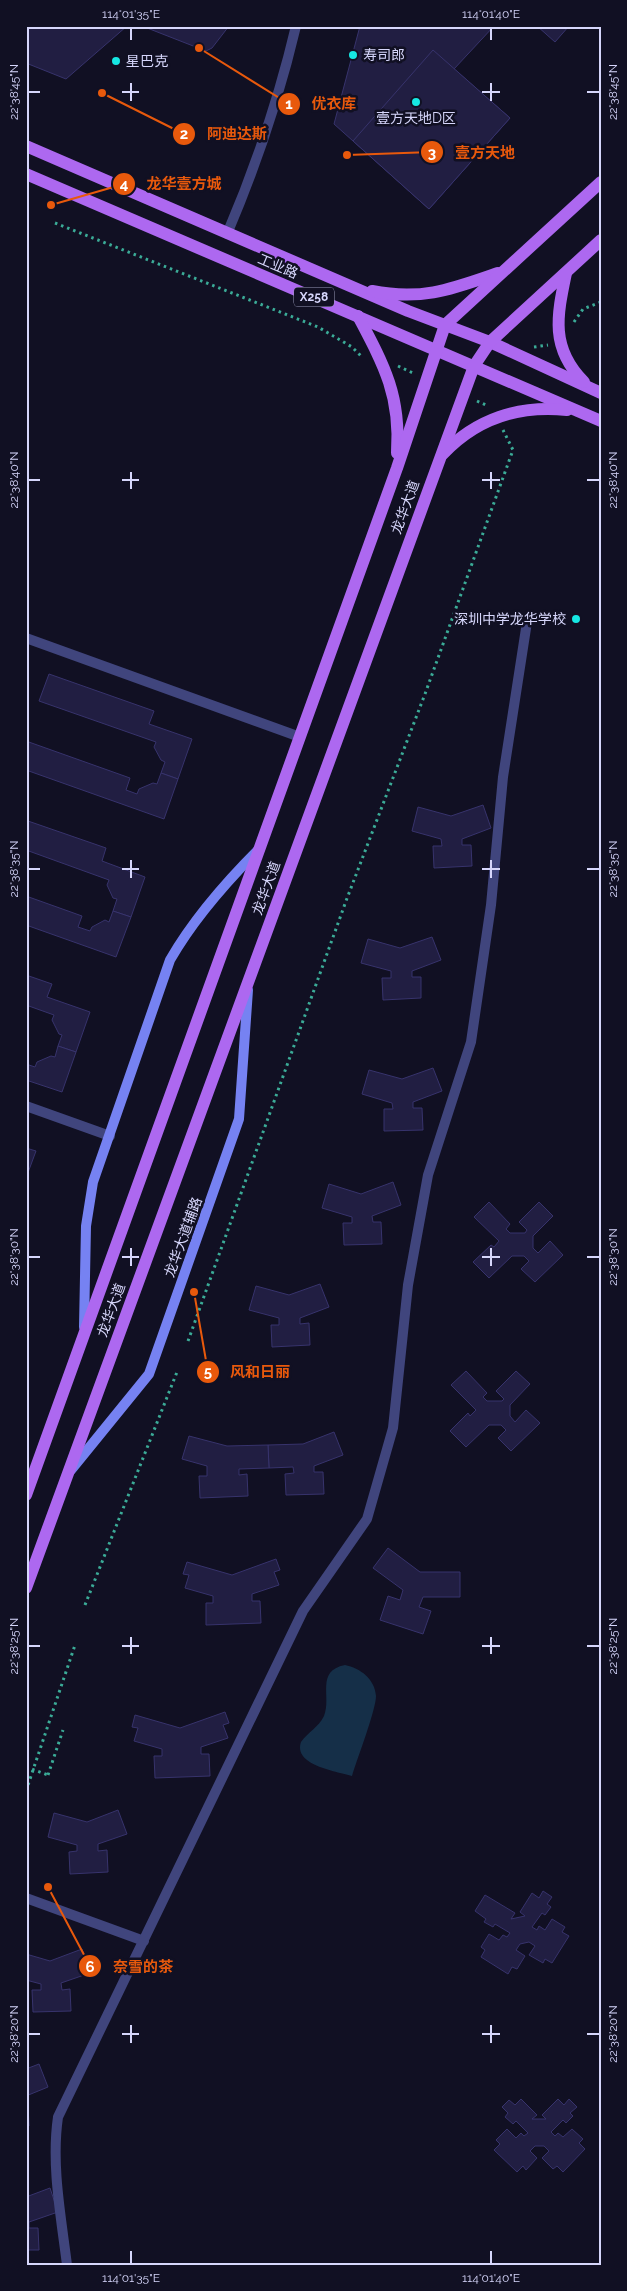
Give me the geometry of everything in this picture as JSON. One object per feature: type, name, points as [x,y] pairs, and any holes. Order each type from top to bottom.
[{"type":"main road","name":"工业路","points":[[26,146],[338,281],[490,342],[595,390]]},
{"type":"main road","name":"工业路","points":[[26,174],[601,421]]},
{"type":"main road","name":"龙华大道","points":[[26,1495],[397,468],[445,325],[601,182]]},
{"type":"main road","name":"龙华大道","points":[[26,1588],[474,366],[490,342],[601,240]]},
{"type":"main road","points":[[338,281],[374,291],[399,295],[440,293],[503,272]]},
{"type":"main road","points":[[566,273],[558,313],[559,340],[565,358],[573,371],[595,390]]},
{"type":"main road","points":[[358,316],[385,367],[394,398],[398,434],[397,468]]},
{"type":"main road","points":[[439,458],[464,434],[488,420],[505,414],[535,409],[578,412]]},
{"type":"main road","points":[[84,1335],[86,1226],[93,1182],[170,960],[190,926],[223,886],[261,846]]},
{"type":"main road","name":"龙华大道辅路","points":[[66,1476],[149,1374],[239,1119],[249,978]]},
{"type":"street","points":[[227,234],[251,178],[271,121],[296,26]]},
{"type":"street","points":[[67,2265],[55,2163],[55,2138],[58,2117],[303,1612],[367,1519],[393,1428],[408,1285],[428,1175],[471,1042],[491,905],[503,777],[527,622]]},
{"type":"street","points":[[26,638],[300,737]]},
{"type":"street","points":[[26,1106],[110,1136]]},
{"type":"street","points":[[26,1898],[144,1941]]},
{"type":"path","points":[[54,223],[318,327],[352,347],[364,359]]},
{"type":"path","points":[[574,325],[575,319],[582,309],[601,302]]},
{"type":"path","points":[[392,364],[412,373]]},
{"type":"path","points":[[188,1341],[346,901],[425,694],[513,450],[502,428]]},
{"type":"path","points":[[85,1605],[176,1372]]},
{"type":"path","points":[[26,1791],[75,1645]]},
{"type":"path","points":[[26,1767],[48,1774],[63,1730]]},
{"type":"water","points":[[345,1665],[366,1675],[373,1684],[376,1696],[370,1723],[352,1776],[309,1762],[300,1750],[301,1742],[319,1724],[324,1716],[326,1709],[326,1686],[330,1673],[336,1668]]},
{"type":"building","points":[[26,26],[127,26],[66,79],[26,63]]},
{"type":"building","points":[[142,26],[229,26],[212,48],[206,51]]},
{"type":"building","name":"壹方天地D区","points":[[360,26],[494,26],[454,69],[510,118],[429,209],[334,124]]},
{"type":"building","points":[[537,26],[569,26],[555,42]]},
{"type":"building","name":"壹方天地D区","points":[[433,50],[510,118],[429,209],[353,141]]},
{"type":"building","points":[[49,674],[154,711],[149,724],[192,739],[178,779],[161,773],[165,762],[161,760],[154,747],[156,742],[39,701]]},
{"type":"building","points":[[26,741],[130,778],[126,790],[137,794],[139,789],[153,783],[157,784],[161,773],[178,779],[164,819],[26,770]]},
{"type":"building","points":[[483,805],[491,828],[462,839],[462,845],[471,845],[472,866],[434,868],[433,846],[442,846],[441,839],[412,831],[418,807],[451,816]]},
{"type":"building","points":[[28,821],[106,848],[102,861],[145,877],[131,917],[113,911],[117,899],[113,898],[107,885],[109,880],[26,850],[26,827]]},
{"type":"building","points":[[26,896],[82,916],[78,927],[90,931],[92,927],[105,920],[109,922],[113,911],[131,917],[116,957],[26,925]]},
{"type":"building","points":[[432,937],[441,960],[412,971],[412,977],[421,977],[421,998],[383,1000],[382,978],[391,978],[391,971],[361,963],[368,939],[400,948]]},
{"type":"building","points":[[26,975],[52,984],[47,997],[90,1012],[76,1052],[58,1046],[62,1035],[59,1034],[52,1020],[54,1015],[26,1005]]},
{"type":"building","points":[[58,1046],[76,1052],[62,1092],[26,1080],[26,1064],[35,1067],[37,1062],[51,1056],[55,1057]]},
{"type":"building","points":[[433,1068],[442,1091],[413,1102],[413,1108],[422,1108],[423,1130],[384,1131],[384,1109],[393,1109],[392,1103],[362,1094],[369,1070],[402,1079]]},
{"type":"building","points":[[26,1148],[36,1151],[26,1178]]},
{"type":"building","points":[[393,1182],[401,1205],[372,1216],[373,1222],[381,1222],[382,1244],[344,1245],[343,1223],[352,1223],[352,1217],[322,1208],[329,1184],[361,1194]]},
{"type":"building","points":[[489,1202],[510,1224],[506,1229],[510,1233],[525,1233],[527,1230],[519,1222],[539,1202],[553,1216],[533,1236],[533,1248],[538,1253],[550,1241],[563,1255],[535,1282],[521,1269],[529,1261],[524,1256],[512,1256],[489,1278],[473,1262],[491,1245],[494,1247],[499,1241],[474,1217]]},
{"type":"building","points":[[320,1284],[329,1307],[300,1318],[300,1324],[309,1323],[310,1345],[272,1347],[271,1325],[279,1325],[279,1318],[249,1310],[256,1286],[289,1295]]},
{"type":"building","points":[[466,1371],[487,1393],[483,1397],[487,1401],[502,1401],[504,1399],[496,1391],[516,1371],[530,1384],[510,1405],[510,1416],[515,1422],[526,1410],[540,1423],[511,1451],[498,1438],[506,1430],[501,1425],[489,1425],[466,1447],[450,1431],[468,1413],[470,1416],[476,1410],[451,1385]]},
{"type":"building","points":[[334,1432],[343,1455],[314,1466],[314,1472],[323,1472],[324,1494],[286,1495],[285,1474],[294,1473],[293,1467],[269,1468],[268,1445],[303,1444]]},
{"type":"building","points":[[189,1436],[227,1446],[268,1445],[269,1468],[239,1469],[239,1475],[247,1474],[248,1496],[200,1498],[199,1476],[207,1476],[207,1466],[182,1459]]},
{"type":"building","points":[[388,1548],[420,1572],[460,1572],[460,1597],[423,1597],[419,1607],[431,1611],[423,1634],[380,1620],[388,1596],[400,1600],[403,1590],[373,1568]]},
{"type":"building","points":[[276,1559],[280,1570],[274,1572],[279,1585],[252,1594],[252,1601],[260,1601],[261,1623],[206,1625],[206,1603],[213,1603],[213,1596],[185,1588],[189,1575],[183,1574],[187,1562],[232,1575]]},
{"type":"building","points":[[225,1712],[229,1723],[223,1725],[228,1738],[201,1747],[201,1754],[209,1754],[210,1776],[155,1778],[154,1756],[162,1756],[162,1749],[134,1741],[138,1728],[132,1727],[135,1715],[180,1728]]},
{"type":"building","points":[[118,1810],[127,1834],[98,1844],[98,1851],[107,1850],[108,1872],[70,1874],[69,1852],[77,1851],[77,1845],[48,1837],[54,1813],[87,1822]]},
{"type":"building","points":[[543,1891],[552,1897],[547,1904],[551,1907],[545,1915],[542,1913],[532,1927],[537,1930],[539,1926],[545,1930],[552,1919],[565,1927],[562,1932],[569,1936],[552,1963],[545,1959],[543,1963],[529,1955],[535,1946],[529,1942],[520,1944],[516,1950],[525,1956],[517,1969],[512,1967],[508,1974],[481,1957],[485,1950],[481,1947],[489,1934],[499,1940],[503,1935],[507,1937],[510,1933],[495,1924],[493,1927],[484,1922],[486,1919],[475,1911],[485,1895],[515,1913],[511,1919],[525,1916],[520,1912],[532,1893],[539,1898]]},
{"type":"building","points":[[82,1949],[90,1973],[61,1983],[62,1990],[70,1989],[71,2011],[33,2012],[32,1990],[41,1990],[41,1984],[26,1980],[26,1954],[50,1961]]},
{"type":"building","points":[[39,2064],[48,2087],[26,2096],[26,2069]]},
{"type":"building","points":[[521,2099],[537,2115],[532,2119],[546,2119],[542,2115],[558,2099],[564,2105],[569,2099],[577,2107],[570,2113],[573,2116],[566,2123],[563,2120],[551,2132],[555,2136],[558,2133],[563,2137],[572,2129],[583,2139],[579,2143],[585,2149],[563,2172],[557,2166],[553,2169],[542,2158],[549,2151],[544,2146],[535,2146],[530,2151],[537,2158],[526,2170],[523,2166],[517,2172],[494,2150],[500,2144],[496,2140],[507,2129],[516,2138],[521,2133],[524,2136],[528,2133],[516,2121],[513,2124],[505,2117],[508,2113],[502,2107],[509,2100],[515,2105]]},
{"type":"building","points":[[26,2104],[28,2104],[29,2126],[26,2126]]},
{"type":"building","points":[[50,2188],[58,2212],[29,2222],[29,2228],[38,2228],[39,2250],[26,2250],[26,2197]]},
{"type":"place","name":"优衣库","points":[[199,48]]},
{"type":"place","name":"寿司郎","points":[[353,55]]},
{"type":"place","name":"星巴克","points":[[116,61]]},
{"type":"place","name":"阿迪达斯","points":[[102,93]]},
{"type":"place","name":"壹方天地D区","points":[[416,102]]},
{"type":"place","name":"壹方天地","points":[[347,155]]},
{"type":"place","name":"龙华壹方城","points":[[51,205]]},
{"type":"place","name":"深圳中学龙华学校","points":[[576,619]]},
{"type":"place","name":"风和日丽","points":[[194,1292]]},
{"type":"place","name":"奈雪的茶","points":[[48,1887]]}]
